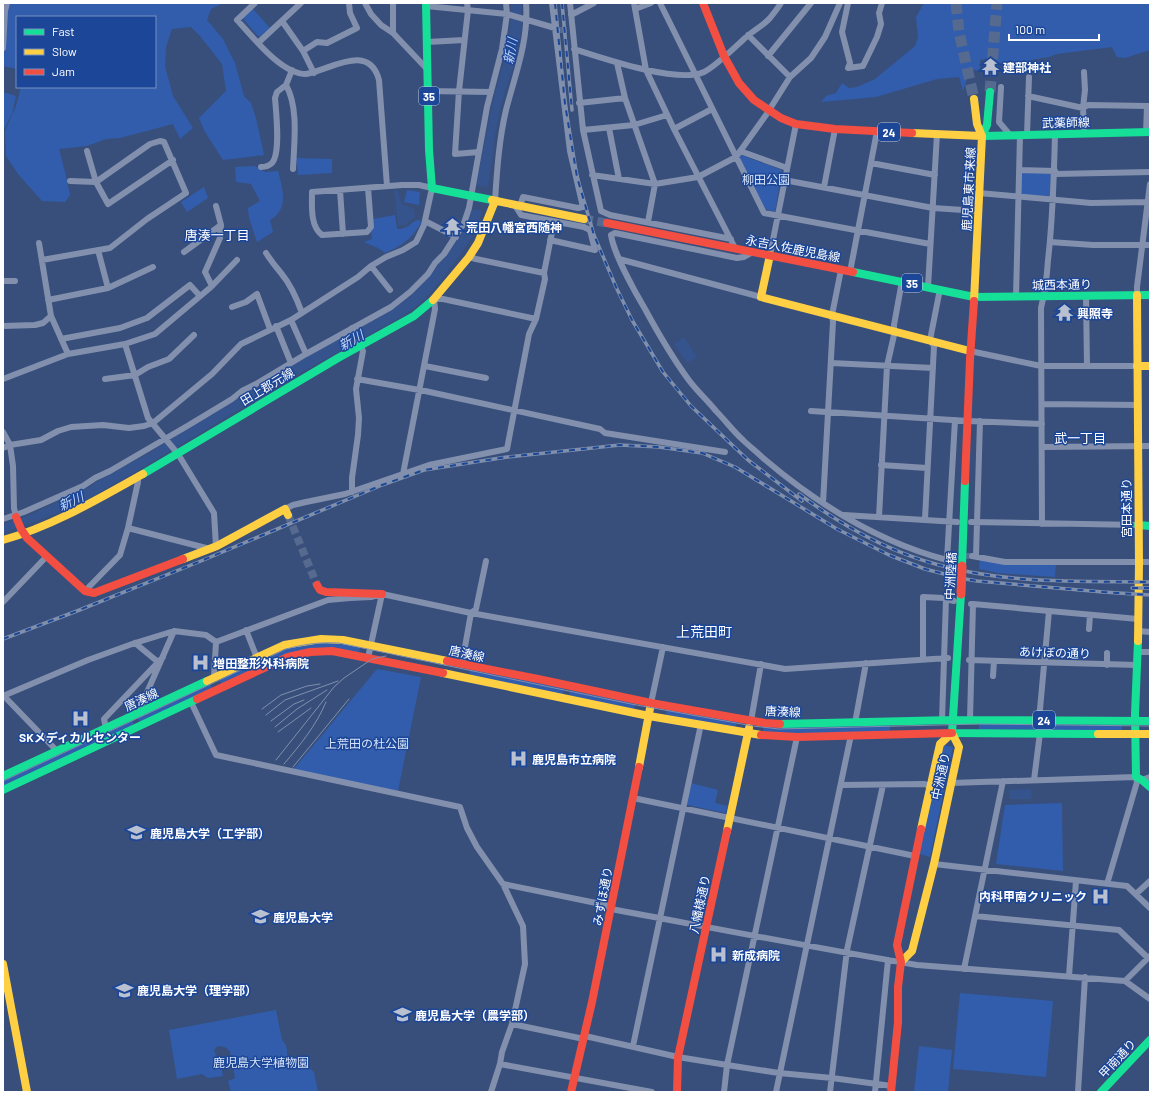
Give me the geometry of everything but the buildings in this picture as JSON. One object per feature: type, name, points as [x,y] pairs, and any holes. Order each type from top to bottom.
[{"type":"main road","name":"鹿児島東市来線","points":[[703,3],[724,56],[739,83],[754,100],[768,111],[781,118],[796,124],[835,130],[982,136],[970,350],[968,421]]},
{"type":"main road","name":"35","points":[[426,4],[429,150],[432,188]]},
{"type":"main road","points":[[982,136],[987,125],[990,92]]},
{"type":"main road","points":[[974,99],[977,124],[982,136]]},
{"type":"main road","name":"武薬師線","points":[[982,136],[1148,132]]},
{"type":"main road","points":[[432,188],[584,219]]},
{"type":"main road","name":"田上郡元線","points":[[3,540],[92,502],[138,477],[361,345],[414,316],[434,299],[469,256],[478,243],[495,201]]},
{"type":"main road","name":"永吉入佐鹿児島線","points":[[607,223],[845,271],[928,286],[974,297]]},
{"type":"main road","points":[[770,255],[762,297],[970,350]]},
{"type":"main road","name":"宮田本通り","points":[[1137,296],[1139,563],[1135,734],[1143,778]]},
{"type":"main road","name":"城西本通り","points":[[974,297],[1150,296]]},
{"type":"main road","points":[[1137,366],[1150,366]]},
{"type":"main road","name":"中洲陸橋","points":[[952,733],[957,598],[962,566],[968,421]]},
{"type":"main road","points":[[16,516],[23,532],[47,556],[84,590],[94,593],[213,547],[287,512]]},
{"type":"main road","points":[[1138,525],[1150,526]]},
{"type":"main road","points":[[317,585],[320,590],[326,592],[382,594]]},
{"type":"main road","name":"唐湊線","points":[[3,776],[284,645],[317,638],[331,638],[370,645],[651,703],[751,721],[789,724],[953,720]]},
{"type":"main road","name":"唐湊線","points":[[3,790],[288,657],[306,652],[332,651],[649,716],[772,736],[798,737],[952,733]]},
{"type":"main road","name":"みずほ通り","points":[[571,1092],[611,909],[651,703]]},
{"type":"main road","name":"24","points":[[953,720],[1150,721]]},
{"type":"main road","name":"八幡様通り","points":[[677,1092],[678,1057],[751,721]]},
{"type":"main road","name":"24","points":[[952,733],[1150,734]]},
{"type":"main road","name":"中洲通り","points":[[891,1089],[898,1022],[898,987],[901,962],[897,945],[914,856],[940,744],[952,733],[959,747],[934,864],[912,951],[901,962]]},
{"type":"main road","points":[[1143,778],[1150,787]]},
{"type":"main road","points":[[3,964],[27,1092]]},
{"type":"main road","name":"甲南通り","points":[[1101,1092],[1150,1040]]},
{"type":"street","points":[[3,48],[5,10],[7,3]]},
{"type":"street","points":[[256,3],[237,20],[270,55],[292,70],[300,74],[314,73],[355,60],[366,62],[377,72],[379,80],[387,186]]},
{"type":"street","points":[[258,43],[301,3]]},
{"type":"street","points":[[303,52],[317,42],[327,43],[357,28],[350,13],[349,3]]},
{"type":"street","points":[[365,3],[371,14],[381,25],[393,33],[427,69]]},
{"type":"street","points":[[393,3],[393,33]]},
{"type":"street","points":[[467,3],[468,10],[459,91],[455,154],[479,152]]},
{"type":"street","points":[[3,519],[16,516],[53,500],[110,471],[232,399],[242,391],[352,328],[380,314],[410,292],[428,274],[456,237],[464,223],[469,208],[487,107],[502,49],[507,14],[506,3]]},
{"type":"street","points":[[495,201],[499,146],[528,19],[526,3]]},
{"type":"street","points":[[550,240],[595,250],[590,230],[584,227],[520,215],[517,205],[523,197],[578,208],[583,207],[570,151],[552,3]]},
{"type":"street","points":[[570,3],[570,30],[574,49],[583,130],[601,211],[610,215],[731,239]]},
{"type":"street","points":[[571,15],[594,3]]},
{"type":"street","points":[[651,3],[634,6],[646,70],[667,115],[735,248]]},
{"type":"street","points":[[660,3],[764,213],[930,244]]},
{"type":"street","points":[[574,49],[617,63],[646,70],[687,76],[695,75],[705,71],[770,18],[781,3]]},
{"type":"street","points":[[768,56],[811,3]]},
{"type":"street","points":[[592,174],[655,184],[698,177],[736,157],[790,77],[811,58],[825,37],[840,3]]},
{"type":"street","points":[[848,3],[842,32],[850,63],[848,68],[862,66],[877,37],[881,24],[879,13],[882,3]]},
{"type":"street","points":[[426,4],[507,14],[528,19],[556,29]]},
{"type":"street","points":[[282,21],[303,52],[314,73]]},
{"type":"street","points":[[748,35],[790,77]]},
{"type":"street","points":[[427,42],[464,40]]},
{"type":"street","points":[[617,63],[625,98],[655,184],[648,222]]},
{"type":"street","points":[[261,167],[267,166],[276,156],[277,139],[275,98],[277,92],[286,85],[292,70]]},
{"type":"street","points":[[1084,72],[1084,133]]},
{"type":"street","points":[[1016,297],[1019,170],[1024,135],[1029,77]]},
{"type":"street","points":[[286,85],[294,114],[295,126],[293,169]]},
{"type":"street","points":[[1001,87],[999,122],[1010,135]]},
{"type":"street","points":[[428,91],[491,92]]},
{"type":"street","points":[[1028,96],[1083,108],[1088,105],[1149,106],[1148,132]]},
{"type":"street","points":[[579,102],[625,98]]},
{"type":"street","points":[[674,129],[712,109]]},
{"type":"street","points":[[583,130],[634,125],[667,115]]},
{"type":"street","points":[[770,255],[796,124]]},
{"type":"street","points":[[609,128],[619,179]]},
{"type":"street","points":[[824,187],[835,130]]},
{"type":"street","points":[[823,503],[829,412],[833,322],[832,314],[858,230],[877,131]]},
{"type":"street","points":[[928,286],[937,134]]},
{"type":"street","points":[[1042,524],[1041,308],[1044,297],[1050,242],[1056,134]]},
{"type":"street","points":[[42,260],[110,248],[147,219],[186,193],[164,142],[150,144],[96,182],[70,182]]},
{"type":"street","points":[[87,151],[96,182],[108,204],[172,160]]},
{"type":"street","points":[[740,151],[787,168]]},
{"type":"street","points":[[871,163],[935,175]]},
{"type":"street","points":[[1019,170],[1055,173],[1150,172]]},
{"type":"street","points":[[784,180],[933,208],[978,211]]},
{"type":"street","points":[[1137,296],[1150,184]]},
{"type":"street","points":[[3,448],[10,445],[41,440],[58,431],[71,427],[103,425],[129,428],[153,423],[212,374],[241,344],[291,320],[358,277],[371,266],[416,242],[422,232],[432,188],[415,185],[387,186],[312,192],[312,208],[317,231],[322,235],[367,232],[371,227],[368,188]]},
{"type":"street","points":[[340,190],[343,234]]},
{"type":"street","points":[[979,193],[1091,203],[1149,202]]},
{"type":"street","points":[[212,286],[205,272],[220,238],[221,225],[216,206]]},
{"type":"street","points":[[425,220],[456,237]]},
{"type":"street","points":[[287,512],[293,505],[352,492],[429,464],[507,449],[513,411],[529,334],[536,319],[545,279],[544,273],[554,222]]},
{"type":"street","points":[[184,252],[221,225]]},
{"type":"street","points":[[753,252],[744,257],[737,258],[615,234],[611,235],[620,259],[649,317],[688,380],[743,440],[780,472],[851,521],[907,548],[947,560],[950,555],[949,521],[955,420]]},
{"type":"street","points":[[39,242],[51,316],[68,354]]},
{"type":"street","points":[[1050,242],[1092,245],[1150,245]]},
{"type":"street","points":[[98,250],[108,288]]},
{"type":"street","points":[[266,253],[272,264],[282,274],[295,295],[302,313]]},
{"type":"street","points":[[469,256],[476,259],[544,273]]},
{"type":"street","points":[[620,259],[762,297]]},
{"type":"street","points":[[3,379],[68,354],[125,344],[155,334],[212,286],[237,260]]},
{"type":"street","points":[[371,266],[390,290]]},
{"type":"street","points":[[48,300],[108,288],[154,267]]},
{"type":"street","points":[[3,281],[15,281]]},
{"type":"street","points":[[879,517],[886,366],[894,335],[902,281]]},
{"type":"street","points":[[61,339],[120,328],[147,318],[190,285],[200,296]]},
{"type":"street","points":[[925,519],[934,346],[930,340],[940,289]]},
{"type":"street","points":[[232,307],[246,302],[257,294],[291,363]]},
{"type":"street","points":[[1086,296],[1087,366]]},
{"type":"street","points":[[403,474],[425,366],[435,309],[434,299],[443,299],[536,319]]},
{"type":"street","points":[[3,326],[35,326],[43,323],[51,316]]},
{"type":"street","points":[[291,320],[306,354]]},
{"type":"street","points":[[352,328],[363,351],[356,389],[359,418],[358,435],[352,470],[352,492]]},
{"type":"street","points":[[105,379],[135,374],[169,359],[194,335]]},
{"type":"street","points":[[125,344],[148,418],[177,453],[214,513],[213,547],[128,528]]},
{"type":"street","points":[[970,350],[1041,366],[1137,366]]},
{"type":"street","points":[[831,363],[933,368]]},
{"type":"street","points":[[425,366],[486,378]]},
{"type":"street","points":[[357,379],[420,392],[425,391],[600,429],[605,433],[725,452]]},
{"type":"street","points":[[1042,404],[1138,404]]},
{"type":"street","points":[[811,411],[1042,424]]},
{"type":"street","points":[[980,421],[974,522],[974,556],[1005,562],[1150,562]]},
{"type":"street","points":[[3,432],[10,445],[13,466],[16,516]]},
{"type":"street","points":[[1042,447],[1150,446]]},
{"type":"street","points":[[881,465],[927,468]]},
{"type":"street","points":[[84,590],[120,555],[128,528],[138,477]]},
{"type":"street","points":[[844,515],[957,522]]},
{"type":"street","points":[[974,522],[1138,525]]},
{"type":"street","points":[[3,602],[47,556]]},
{"type":"street","points":[[462,664],[471,613],[476,609],[486,562]]},
{"type":"street","points":[[368,658],[382,594]]},
{"type":"street","points":[[216,642],[328,600],[371,597],[382,594],[471,613],[785,669],[946,658]]},
{"type":"street","points":[[923,659],[923,597],[946,599],[957,598]]},
{"type":"street","points":[[942,720],[946,658],[946,599]]},
{"type":"street","points":[[970,720],[972,604],[1138,618]]},
{"type":"street","points":[[1039,720],[1049,611]]},
{"type":"street","points":[[1089,629],[1090,614]]},
{"type":"street","points":[[246,630],[257,658]]},
{"type":"street","points":[[57,751],[3,696],[88,660],[174,631],[206,635],[216,642]]},
{"type":"street","points":[[141,712],[141,706],[174,631]]},
{"type":"street","points":[[1138,631],[1150,632]]},
{"type":"street","points":[[214,677],[216,642]]},
{"type":"street","points":[[135,643],[158,662]]},
{"type":"street","points":[[651,703],[663,647]]},
{"type":"street","points":[[1107,652],[1107,665]]},
{"type":"street","points":[[1138,652],[1150,652]]},
{"type":"street","points":[[106,728],[104,719],[163,657]]},
{"type":"street","name":"あけぼの通り","points":[[970,660],[1137,666]]},
{"type":"street","points":[[993,676],[994,661]]},
{"type":"street","points":[[854,723],[866,663]]},
{"type":"street","points":[[751,721],[761,664]]},
{"type":"street","points":[[191,702],[216,755],[460,807],[467,828],[477,847],[503,884],[523,926],[525,964],[512,1024],[502,1052],[500,1064],[491,1092]]},
{"type":"street","points":[[633,1046],[701,724]]},
{"type":"street","points":[[1034,780],[1040,734]]},
{"type":"street","points":[[776,1092],[851,735]]},
{"type":"street","points":[[724,1092],[727,1065],[798,737]]},
{"type":"street","points":[[951,782],[1143,778]]},
{"type":"street","points":[[1107,884],[1137,782],[1143,778]]},
{"type":"street","points":[[964,969],[1003,781]]},
{"type":"street","points":[[840,786],[924,784],[931,786]]},
{"type":"street","points":[[830,1092],[846,954],[883,785]]},
{"type":"street","points":[[633,798],[914,856]]},
{"type":"street","points":[[934,864],[1127,886],[1150,908]]},
{"type":"street","points":[[1069,976],[1076,881]]},
{"type":"street","points":[[1136,894],[1150,881]]},
{"type":"street","points":[[503,884],[606,905],[611,909],[846,954],[964,969],[1126,981],[1150,999]]},
{"type":"street","points":[[975,916],[1119,930],[1149,957],[1126,981]]},
{"type":"street","points":[[875,1092],[888,960]]},
{"type":"street","points":[[1078,1092],[1085,977]]},
{"type":"street","points":[[512,1024],[633,1046],[678,1057],[779,1073],[876,1084],[891,1089]]},
{"type":"street","points":[[500,1064],[652,1092]]},
{"type":"green space","points":[[10,3],[223,3],[211,9],[207,20],[223,39],[235,63],[244,96],[251,103],[256,118],[264,155],[223,160],[205,132],[199,118],[226,91],[222,64],[191,27],[172,29],[166,47],[165,66],[173,96],[193,128],[180,139],[173,124],[120,138],[106,139],[87,146],[59,149],[70,195],[65,202],[42,201],[18,174],[6,156],[5,131],[16,106],[21,88],[156,88],[156,16],[16,16],[16,69],[3,66]]},
{"type":"green space","points":[[924,3],[1150,3],[1150,50],[1125,58],[1117,57],[1112,47],[1057,54],[1031,60],[1029,66],[1019,68],[997,62],[990,58],[980,60],[980,71],[970,70],[963,91],[959,77],[937,79],[876,97],[821,102],[826,96],[836,93],[842,83],[849,88],[857,87],[875,79],[915,46],[918,37],[916,17]]},
{"type":"green space","points":[[253,9],[270,28],[260,36],[258,36],[244,20],[244,17]]},
{"type":"green space","points":[[3,92],[16,96],[12,114],[3,131]]},
{"type":"green space","name":"柳田公園","points":[[741,155],[782,170],[775,212],[765,209],[739,159]]},
{"type":"green space","points":[[296,158],[332,159],[332,173],[298,175]]},
{"type":"green space","points":[[255,166],[265,172],[278,171],[283,192],[280,210],[276,216],[270,220],[273,232],[257,242],[249,218],[248,208],[260,201],[251,184],[236,182],[235,167]]},
{"type":"green space","points":[[1022,172],[1051,174],[1050,196],[1020,195]]},
{"type":"green space","points":[[204,187],[208,198],[187,212],[181,202]]},
{"type":"green space","points":[[407,190],[420,192],[419,205],[404,202]]},
{"type":"green space","points":[[395,215],[397,229],[406,227],[417,220],[420,220],[421,223],[406,241],[385,253],[364,242],[372,239],[371,232],[374,228],[373,219]]},
{"type":"green space","points":[[980,558],[1056,564],[1055,577],[998,573],[979,569]]},
{"type":"green space","points":[[321,641],[338,642],[360,647],[359,653],[333,648],[307,649],[222,685],[219,679],[285,649]]},
{"type":"green space","name":"上荒田の杜公園","points":[[377,669],[421,677],[398,791],[293,770]]},
{"type":"green space","points":[[471,669],[564,688],[563,695],[469,675]]},
{"type":"green space","points":[[210,683],[212,689],[140,723],[137,717]]},
{"type":"green space","points":[[570,690],[636,703],[634,709],[569,696]]},
{"type":"green space","points":[[667,709],[737,722],[735,728],[666,715]]},
{"type":"green space","points":[[132,720],[135,726],[3,787],[3,780]]},
{"type":"green space","points":[[979,723],[1122,725],[1122,731],[979,729]]},
{"type":"green space","points":[[890,725],[890,732],[763,733],[763,726]]},
{"type":"green space","points":[[941,745],[953,747],[930,857],[917,853]]},
{"type":"green space","points":[[691,783],[718,790],[715,803],[728,806],[725,813],[688,805],[686,803]]},
{"type":"green space","points":[[1062,803],[1063,871],[996,864],[1005,805]]},
{"type":"green space","points":[[960,993],[1053,1001],[1046,1077],[953,1069]]},
{"type":"green space","name":"鹿児島大学植物園","points":[[276,1010],[282,1040],[286,1045],[290,1070],[308,1067],[314,1072],[318,1092],[231,1092],[228,1081],[235,1078],[230,1051],[225,1047],[218,1046],[214,1050],[217,1058],[220,1060],[223,1076],[208,1078],[202,1074],[177,1079],[169,1030]]},
{"type":"green space","points":[[919,1046],[952,1050],[948,1092],[914,1092]]},
{"type":"water","name":"新川","points":[[511,3],[521,3],[521,30],[516,57],[500,110],[485,202],[478,223],[469,242],[440,282],[428,295],[417,306],[399,318],[288,380],[154,461],[86,500],[56,514],[3,533],[3,524],[25,517],[91,486],[149,453],[323,347],[382,316],[410,297],[447,255],[467,223],[492,105],[507,49],[511,21]]},
{"type":"water","points":[[398,190],[402,204],[414,209],[415,217],[405,225],[398,225],[394,191]]},
{"type":"water","points":[[684,337],[697,357],[687,363],[674,344]]},
{"type":"water","points":[[1031,789],[1032,799],[1010,799],[1010,790]]},
{"type":"pier","points":[[476,185],[488,188],[483,211],[471,209]]},
{"type":"tunnel","points":[[956,3],[959,32],[974,99]]},
{"type":"tunnel","points":[[990,92],[997,3]]},
{"type":"tunnel","points":[[557,30],[567,30]]},
{"type":"tunnel","points":[[584,219],[607,223]]},
{"type":"tunnel","points":[[288,515],[317,585]]},
{"type":"tunnel","points":[[956,556],[972,556]]},
{"type":"tram line","points":[[3,781],[286,649],[325,643],[339,643],[631,704],[753,726],[779,729],[979,724],[1150,726]]},
{"type":"tram line","points":[[276,760],[334,687],[344,678],[372,659],[386,656]]},
{"type":"tram line","points":[[266,715],[285,700],[338,681]]},
{"type":"tram line","points":[[262,709],[281,695],[307,686],[320,684]]},
{"type":"tram line","points":[[275,727],[297,709],[327,690]]},
{"type":"tram line","points":[[293,767],[349,699]]},
{"type":"tram line","points":[[271,721],[294,704],[304,700]]},
{"type":"tram line","points":[[284,764],[313,727],[326,702]]},
{"type":"tram line","points":[[278,732],[311,708]]},
{"type":"railway","points":[[555,3],[565,104],[577,177],[594,235],[632,320],[663,372],[691,406],[748,460],[802,501]]},
{"type":"railway","points":[[562,3],[572,110]]},
{"type":"railway","points":[[3,639],[201,561],[382,485],[424,470],[507,457],[620,445],[659,447],[702,453],[735,467],[837,529],[889,555],[925,569],[977,581],[1150,595]]},
{"type":"railway","points":[[799,494],[849,527],[866,536],[902,553],[939,565],[991,576],[1070,581],[1150,582]]},
{"type":"railway","points":[[1132,588],[1150,588]]},
{"type":"traffic: fast","points":[[426,3],[429,150],[432,188],[492,200]]},
{"type":"traffic: fast","points":[[982,136],[987,125],[990,92]]},
{"type":"traffic: fast","points":[[982,136],[1150,132]]},
{"type":"traffic: fast","points":[[853,272],[974,297]]},
{"type":"traffic: fast","points":[[974,297],[1150,295]]},
{"type":"traffic: fast","points":[[143,474],[338,358],[414,316],[433,300]]},
{"type":"traffic: fast","points":[[962,566],[965,481]]},
{"type":"traffic: fast","points":[[1138,525],[1150,526]]},
{"type":"traffic: fast","points":[[961,594],[952,733],[1098,734]]},
{"type":"traffic: fast","points":[[1138,641],[1135,714],[1136,777],[1150,787]]},
{"type":"traffic: fast","points":[[3,776],[207,681]]},
{"type":"traffic: fast","points":[[3,790],[197,699]]},
{"type":"traffic: fast","points":[[780,724],[953,720]]},
{"type":"traffic: fast","points":[[953,720],[1150,721]]},
{"type":"traffic: fast","points":[[1101,1092],[1150,1040]]},
{"type":"traffic: slow","points":[[974,99],[977,124],[982,136]]},
{"type":"traffic: slow","points":[[912,133],[982,136],[974,301]]},
{"type":"traffic: slow","points":[[492,200],[584,219]]},
{"type":"traffic: slow","points":[[433,300],[469,257],[478,243],[495,201]]},
{"type":"traffic: slow","points":[[770,255],[761,297],[970,351]]},
{"type":"traffic: slow","points":[[1137,295],[1139,563],[1138,641]]},
{"type":"traffic: slow","points":[[1137,366],[1150,366]]},
{"type":"traffic: slow","points":[[3,540],[57,520],[143,474]]},
{"type":"traffic: slow","points":[[183,559],[217,546],[285,509],[288,515]]},
{"type":"traffic: slow","points":[[207,681],[284,645],[321,639],[343,640],[447,661]]},
{"type":"traffic: slow","points":[[443,673],[649,716],[761,735]]},
{"type":"traffic: slow","points":[[639,767],[651,703]]},
{"type":"traffic: slow","points":[[727,831],[749,728]]},
{"type":"traffic: slow","points":[[901,962],[912,951],[934,864],[959,747],[952,733]]},
{"type":"traffic: slow","points":[[921,829],[940,744],[952,733]]},
{"type":"traffic: slow","points":[[1098,734],[1150,734]]},
{"type":"traffic: slow","points":[[3,964],[27,1092]]},
{"type":"traffic: jam","points":[[703,3],[724,56],[739,83],[754,100],[781,118],[796,124],[835,129],[912,133]]},
{"type":"traffic: jam","points":[[607,223],[853,272]]},
{"type":"traffic: jam","points":[[965,481],[974,301]]},
{"type":"traffic: jam","points":[[16,517],[27,538],[85,591],[94,593],[183,559]]},
{"type":"traffic: jam","points":[[961,594],[962,566]]},
{"type":"traffic: jam","points":[[317,585],[320,590],[326,592],[382,594]]},
{"type":"traffic: jam","points":[[197,699],[288,657],[310,652],[332,651],[443,673]]},
{"type":"traffic: jam","points":[[447,661],[651,703],[765,723],[780,724]]},
{"type":"traffic: jam","points":[[761,735],[797,737],[952,733]]},
{"type":"traffic: jam","points":[[571,1092],[592,1002],[639,767]]},
{"type":"traffic: jam","points":[[891,1092],[898,1022],[898,987],[901,962],[897,945],[921,829]]},
{"type":"traffic: jam","points":[[677,1092],[678,1057],[727,831]]},
{"type":"place","name":"建部神社","points":[[990,67]]},
{"type":"place","name":"荒田八幡宮西随神","points":[[453,227]]},
{"type":"place","name":"興照寺","points":[[1064,313]]},
{"type":"place","name":"増田整形外科病院","points":[[200,663]]},
{"type":"place","name":"SKメディカルセンター","points":[[80,718]]},
{"type":"place","name":"鹿児島市立病院","points":[[519,759]]},
{"type":"place","name":"鹿児島大学（工学部）","points":[[137,833]]},
{"type":"place","name":"内科甲南クリニック","points":[[1100,896]]},
{"type":"place","name":"鹿児島大学","points":[[260,917]]},
{"type":"place","name":"新成病院","points":[[719,955]]},
{"type":"place","name":"鹿児島大学（理学部）","points":[[124,990]]},
{"type":"place","name":"鹿児島大学（農学部）","points":[[402,1015]]},
{"type":"district","name":"唐湊一丁目","points":[[217,235]]},
{"type":"district","name":"武一丁目","points":[[1080,438]]},
{"type":"district","name":"上荒田町","points":[[704,631]]}]
